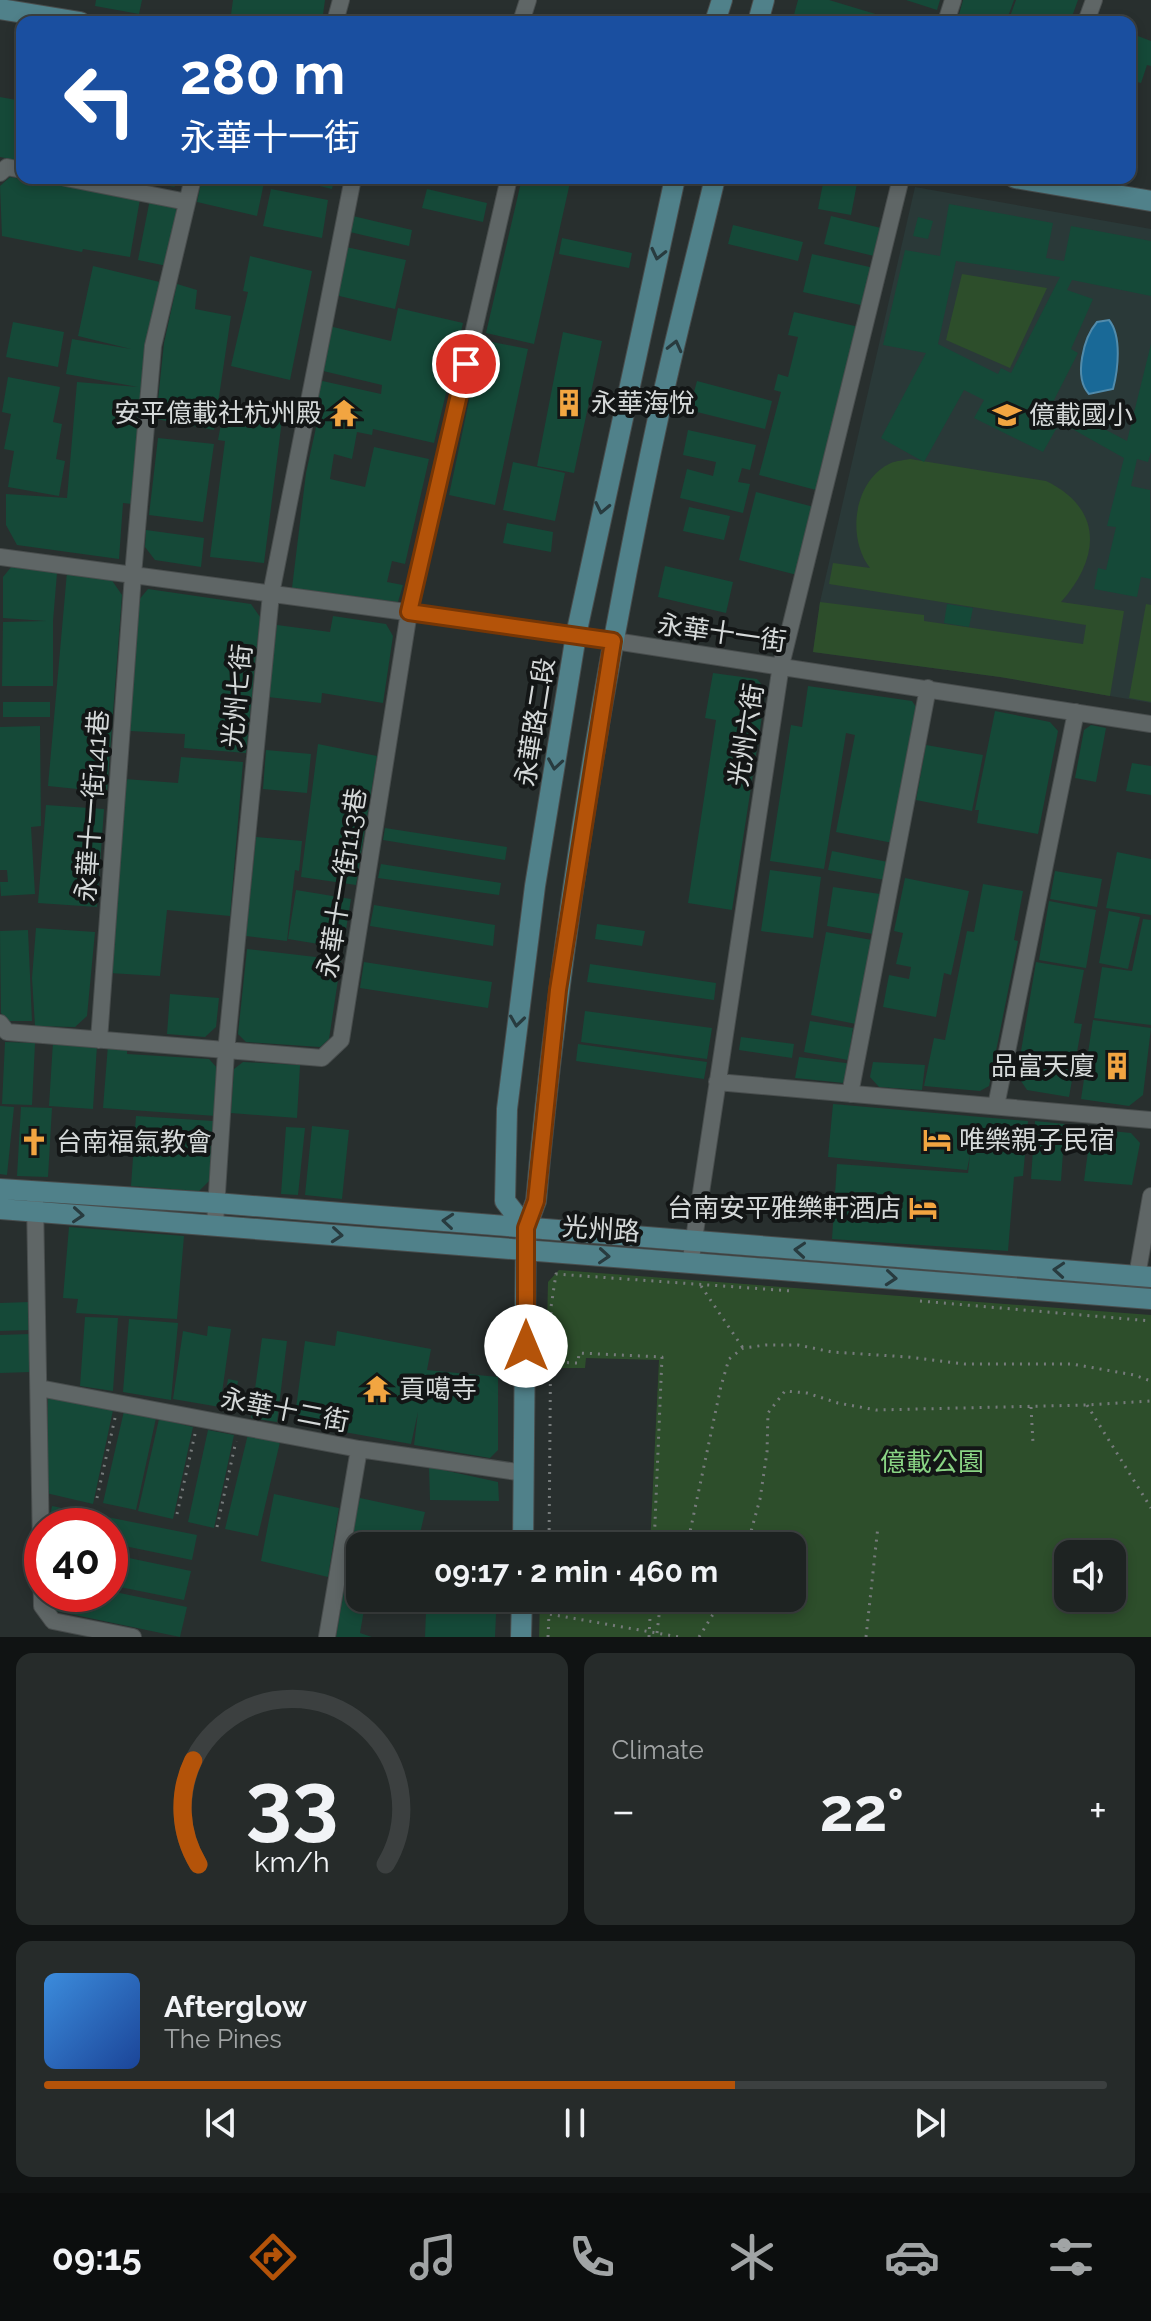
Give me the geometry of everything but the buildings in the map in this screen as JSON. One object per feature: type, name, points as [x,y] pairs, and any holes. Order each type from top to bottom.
[{"type":"street","points":[[0,9],[43,16]]},
{"type":"street","points":[[96,184],[187,202]]},
{"type":"street","name":"永華十一街141巷","points":[[99,1040],[153,346],[192,184]]},
{"type":"street","name":"光州七街","points":[[215,1224],[226,1052],[271,594],[352,184]]},
{"type":"street","name":"永華十一街113巷","points":[[0,1023],[7,1032],[322,1058],[341,1040],[409,612],[508,184]]},
{"type":"street","name":"永華路二段","points":[[526,1228],[505,1201],[507,1109],[535,886],[576,635],[674,184]]},
{"type":"street","points":[[523,1532],[526,1228],[536,1201],[558,990],[613,641],[663,394],[714,184]]},
{"type":"street","name":"光州六街","points":[[692,1252],[781,665],[900,184]]},
{"type":"street","points":[[1054,184],[1151,201]]},
{"type":"street","name":"永華十一街","points":[[0,557],[576,635],[1151,724]]},
{"type":"street","points":[[850,1094],[928,688]]},
{"type":"street","points":[[996,1106],[1076,712]]},
{"type":"street","points":[[717,1082],[1151,1120]]},
{"type":"street","name":"光州路","points":[[0,1189],[35,1202],[215,1224],[526,1251],[692,1252],[1144,1276]]},
{"type":"street","points":[[1142,1298],[1151,1196]]},
{"type":"street","points":[[35,1202],[42,1606],[53,1621],[133,1637]]},
{"type":"street","name":"光州路","points":[[0,1209],[35,1202],[216,1203],[526,1228],[692,1252],[1142,1298]]},
{"type":"street","name":"永華十二街","points":[[39,1388],[359,1449],[524,1473]]},
{"type":"street","points":[[327,1637],[359,1449]]},
{"type":"street","points":[[521,1637],[522,1612]]},
{"type":"path","points":[[549,1532],[551,1307],[556,1274],[802,1292]]},
{"type":"path","points":[[701,1286],[743,1348]]},
{"type":"path","points":[[907,1300],[1151,1321]]},
{"type":"path","points":[[690,1532],[721,1386],[729,1359],[743,1348],[798,1345],[832,1352],[965,1364],[1072,1364],[1151,1381]]},
{"type":"path","points":[[551,1362],[578,1363],[579,1353],[662,1357],[655,1532]]},
{"type":"path","points":[[750,1532],[765,1468],[768,1413],[785,1391],[807,1393],[876,1410],[1151,1401]]},
{"type":"path","points":[[97,1498],[118,1403]]},
{"type":"path","points":[[1087,1405],[1151,1508]]},
{"type":"path","points":[[1031,1406],[1033,1443]]},
{"type":"path","points":[[177,1514],[199,1418]]},
{"type":"path","points":[[217,1527],[240,1426]]},
{"type":"path","points":[[866,1637],[878,1526]]},
{"type":"path","points":[[649,1634],[650,1612]]},
{"type":"path","points":[[657,1633],[659,1612]]},
{"type":"path","points":[[699,1637],[714,1612]]},
{"type":"path","points":[[548,1637],[549,1614],[679,1637]]},
{"type":"shaded area","name":"億載國小","points":[[915,187],[1151,229],[1151,703],[1000,677],[813,652],[820,602]]},
{"type":"green space","points":[[962,274],[1047,288],[1010,368],[946,340]]},
{"type":"green space","points":[[910,459],[1046,481],[1065,492],[1078,506],[1087,520],[1089,552],[1074,585],[1061,602],[1124,611],[1110,696],[1000,677],[813,652],[820,602],[924,615],[924,621],[1083,644],[1086,625],[829,584],[833,563],[870,568],[862,555],[856,526],[862,496],[878,471],[891,463]]},
{"type":"green space","points":[[1146,604],[1151,605],[1151,702],[1129,698]]},
{"type":"green space","name":"億載公園","points":[[559,1270],[1151,1315],[1151,1637],[539,1637],[540,1612],[806,1612],[806,1532],[651,1532],[659,1360],[586,1358],[585,1368],[546,1368],[548,1282]]},
{"type":"water","points":[[1109,320],[1117,344],[1113,389],[1089,394],[1082,378],[1082,357],[1097,322]]},
{"type":"place","name":"永華海悅","points":[[569,403]]},
{"type":"place","name":"安平億載社杭州殿","points":[[344,413]]},
{"type":"place","name":"億載國小","points":[[1007,415]]},
{"type":"place","name":"品富天廈","points":[[1117,1066]]},
{"type":"place","name":"唯樂親子民宿","points":[[937,1140]]},
{"type":"place","name":"台南福氣教會","points":[[34,1142]]},
{"type":"place","name":"台南安平雅樂軒酒店","points":[[923,1208]]},
{"type":"place","name":"貢噶寺","points":[[377,1389]]},
{"type":"route","points":[[466,364],[409,612],[613,641],[558,990],[536,1201],[526,1228],[526,1346]]}]
